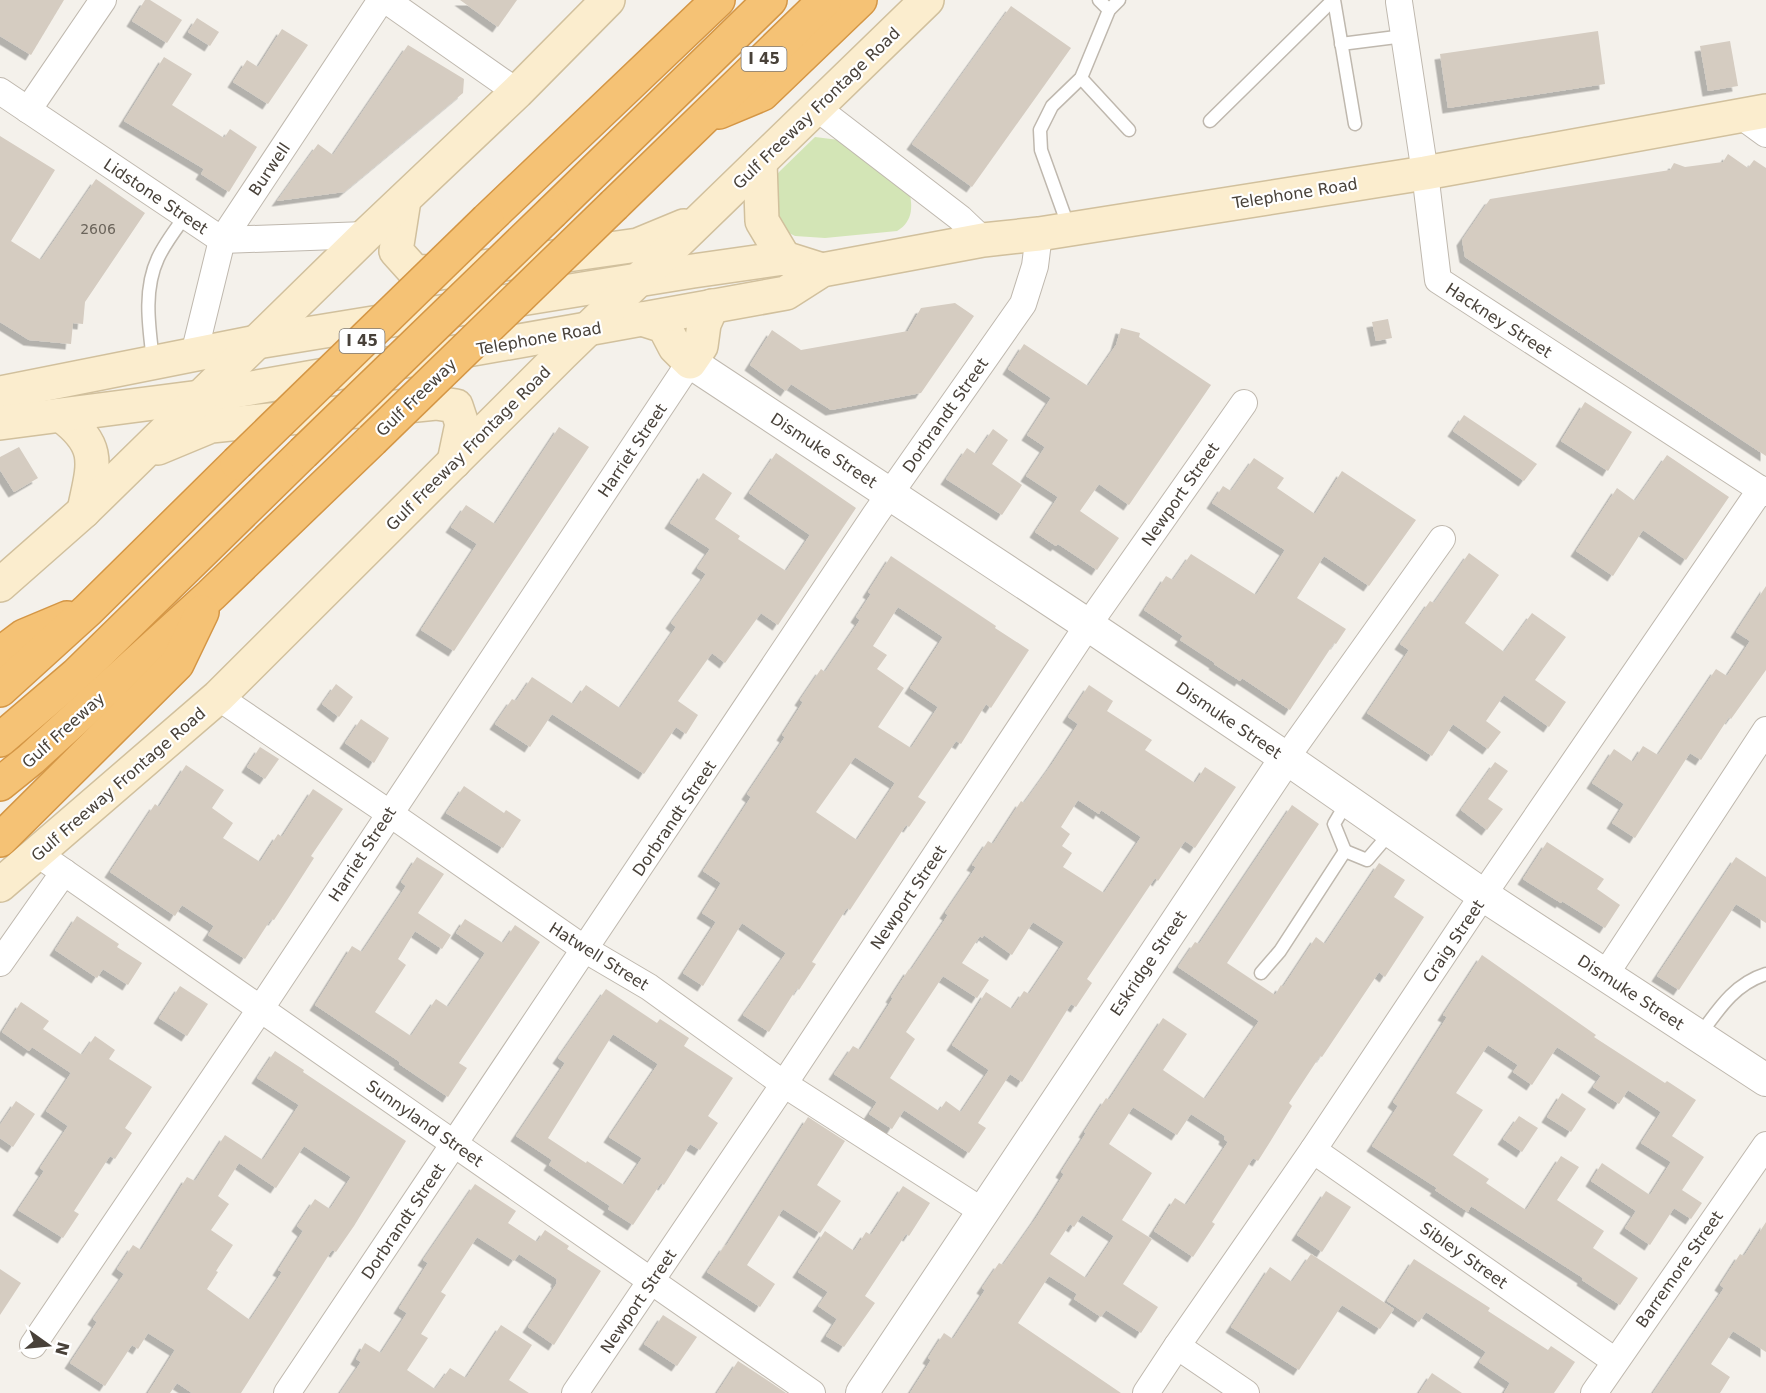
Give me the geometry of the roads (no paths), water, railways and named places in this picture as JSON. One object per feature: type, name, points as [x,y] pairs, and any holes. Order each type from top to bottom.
[{"type":"highway","points":[[662,55],[690,0]]},
{"type":"highway","name":"I 45","points":[[0,690],[88,610],[487,220],[718,0]]},
{"type":"highway","name":"Gulf Freeway","points":[[0,740],[76,675],[770,0]]},
{"type":"highway","name":"Gulf Freeway","points":[[0,784],[31,759],[211,595],[825,0]]},
{"type":"highway","points":[[703,118],[762,94],[860,0]]},
{"type":"highway","points":[[0,840],[177,664],[211,595]]},
{"type":"highway","points":[[0,654],[24,636],[88,610]]},
{"type":"main road","points":[[5,572],[84,511],[366,235],[517,92],[608,0]]},
{"type":"main road","name":"Gulf Freeway Frontage Road","points":[[0,885],[51,863],[587,329],[927,0]]},
{"type":"main road","name":"Telephone Road","points":[[0,423],[200,397],[587,329],[786,293],[822,270],[983,240],[1054,232],[1425,173],[1753,113]]},
{"type":"main road","points":[[760,162],[762,221],[784,258]]},
{"type":"main road","points":[[404,200],[396,251],[414,271],[440,273],[638,245],[701,218]]},
{"type":"main road","name":"Telephone Road","points":[[0,393],[257,342],[784,258],[822,270]]},
{"type":"main road","points":[[642,319],[664,326],[675,347],[690,362],[701,346],[704,324],[712,306]]},
{"type":"main road","points":[[141,455],[211,426],[436,403],[456,406],[462,424],[454,462]]},
{"type":"main road","points":[[62,416],[79,429],[90,447],[93,467],[84,511]]},
{"type":"street","points":[[28,110],[103,0]]},
{"type":"street","points":[[383,0],[517,92]]},
{"type":"street","name":"Burwell","points":[[194,354],[222,240],[383,0]]},
{"type":"street","name":"Hackney Street","points":[[1399,2],[1425,173],[1438,280],[1764,491]]},
{"type":"street","name":"Lidstone Street","points":[[0,91],[222,240],[366,235]]},
{"type":"street","points":[[817,108],[960,218],[983,240]]},
{"type":"street","points":[[1753,113],[1766,135]]},
{"type":"street","name":"Dorbrandt Street","points":[[287,1393],[586,950],[890,493],[1023,304],[1035,266],[1054,232]]},
{"type":"street","name":"Dismuke Street","points":[[690,362],[1286,758],[1483,895],[1766,1080]]},
{"type":"street","name":"Harriet Street","points":[[33,1346],[261,1008],[690,362]]},
{"type":"street","name":"Newport Street","points":[[575,1393],[784,1084],[1088,625],[1244,403]]},
{"type":"street","name":"Craig Street","points":[[1146,1393],[1313,1150],[1483,895],[1764,491]]},
{"type":"street","name":"Eskridge Street","points":[[862,1393],[1286,758],[1442,539]]},
{"type":"street","name":"Hatwell Street","points":[[218,697],[586,950],[649,987],[784,1084],[982,1211]]},
{"type":"street","points":[[1605,975],[1766,730]]},
{"type":"street","points":[[0,963],[51,863]]},
{"type":"street","name":"Sunnyland Street","points":[[51,863],[812,1393]]},
{"type":"street","name":"Barremore Street","points":[[1594,1393],[1766,1145]]},
{"type":"street","name":"Sibley Street","points":[[1313,1150],[1615,1361]]},
{"type":"street","points":[[1177,1346],[1246,1393]]},
{"type":"lane","points":[[1099,0],[1108,10]]},
{"type":"lane","points":[[1054,232],[1040,130],[1052,106],[1081,78],[1108,10],[1119,0]]},
{"type":"lane","points":[[1334,0],[1354,124]]},
{"type":"lane","points":[[1210,121],[1334,0]]},
{"type":"lane","points":[[1341,44],[1404,36]]},
{"type":"lane","points":[[1081,78],[1129,130]]},
{"type":"lane","points":[[153,362],[147,305],[151,282],[157,259],[186,215]]},
{"type":"lane","points":[[1347,801],[1334,824],[1345,851],[1368,860],[1391,832]]},
{"type":"lane","points":[[1261,973],[1280,951],[1345,851]]},
{"type":"lane","points":[[1699,1036],[1727,997],[1753,978],[1766,974]]}]
